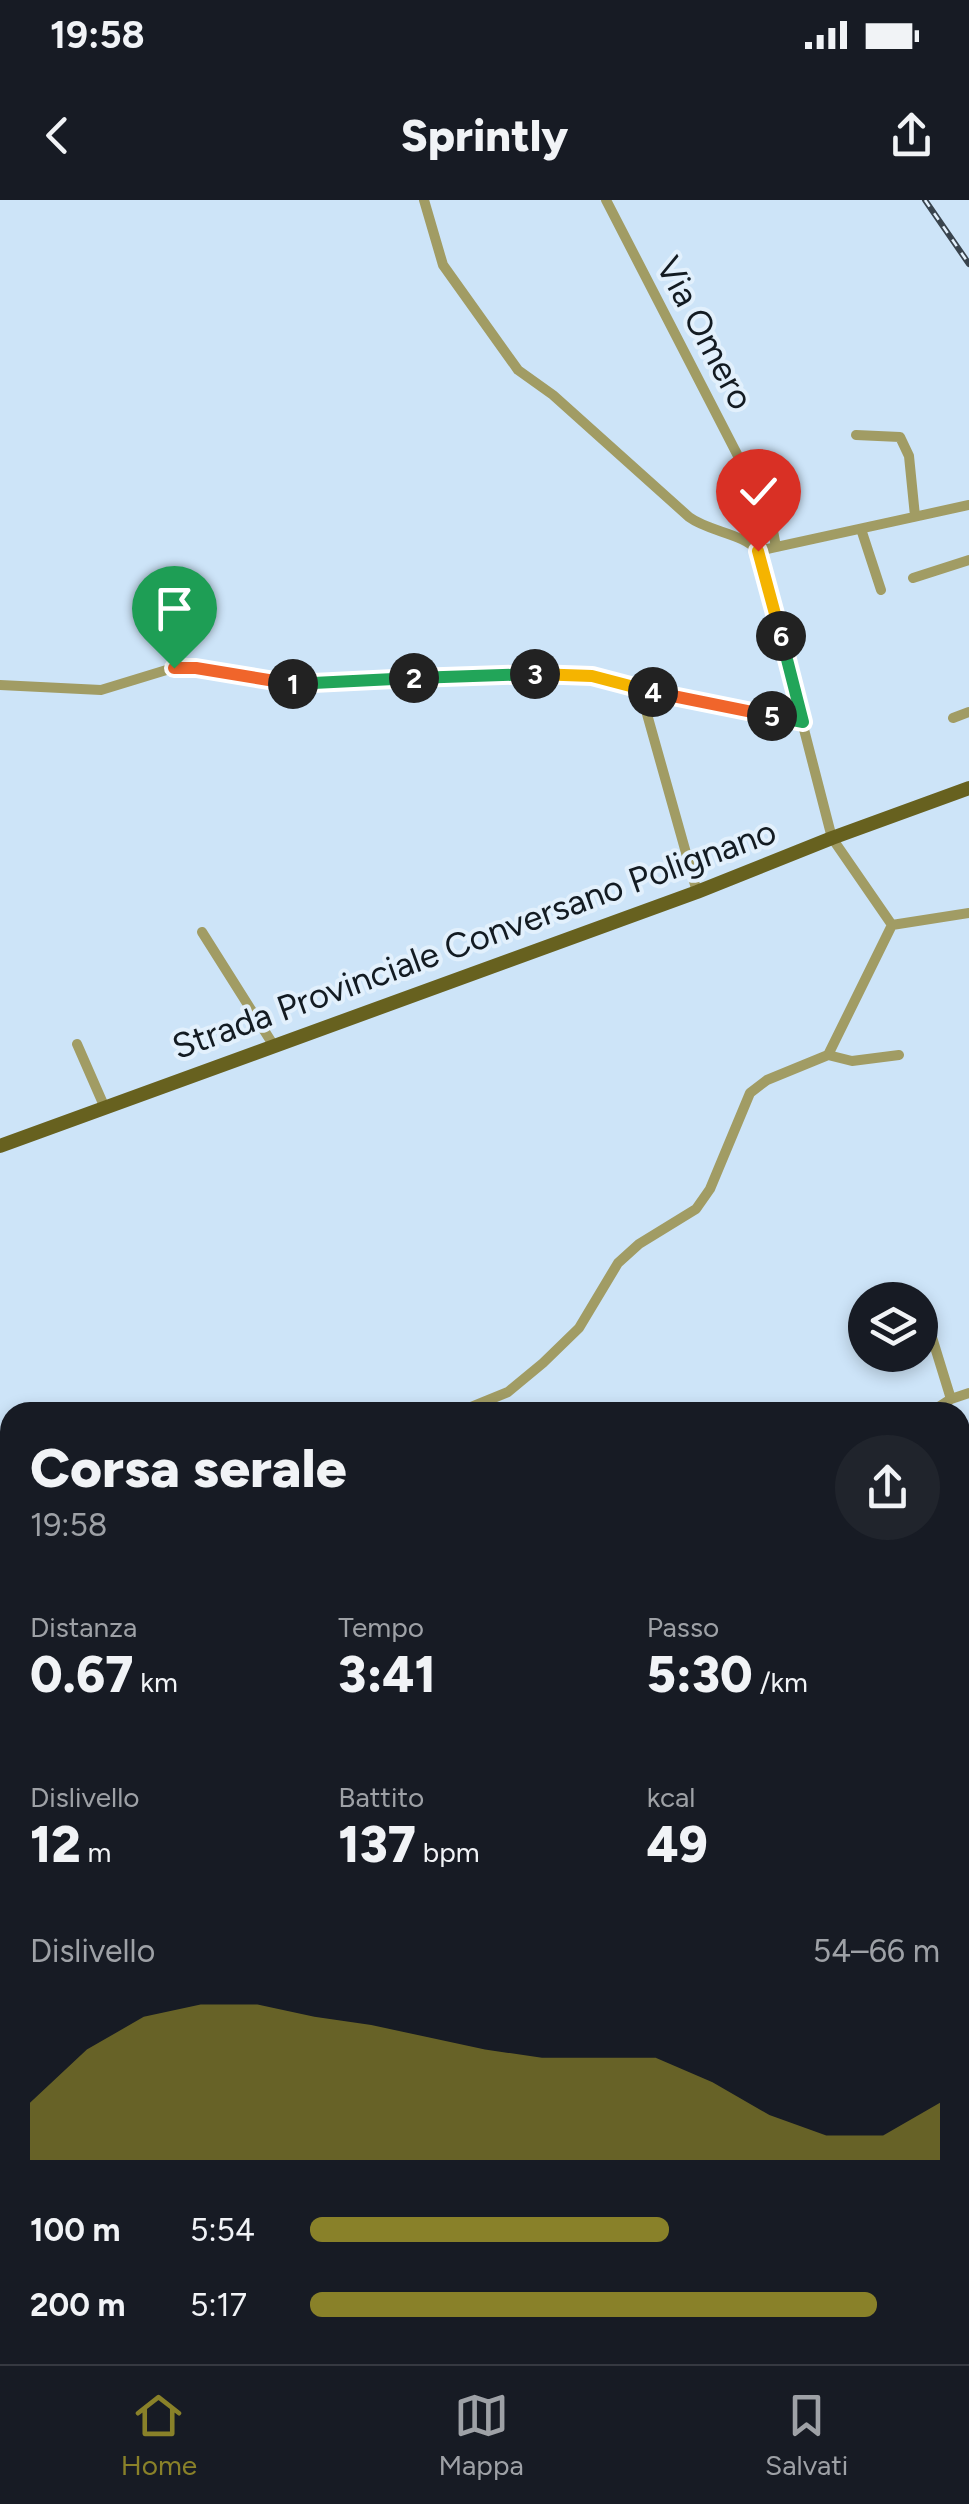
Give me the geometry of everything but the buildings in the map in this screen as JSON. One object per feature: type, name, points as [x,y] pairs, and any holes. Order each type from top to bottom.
[{"type":"main road","name":"Strada Provinciale Conversano Polignano","points":[[0,1146],[697,892],[969,788]]},
{"type":"street","points":[[424,200],[443,265],[518,370],[544,387],[698,524],[749,543],[758,551],[832,838],[892,925]]},
{"type":"street","name":"Via Omero","points":[[606,200],[770,520],[776,547]]},
{"type":"street","points":[[856,435],[900,436],[909,456],[915,516]]},
{"type":"street","points":[[758,551],[969,506]]},
{"type":"street","points":[[861,529],[881,590]]},
{"type":"street","points":[[912,578],[969,560]]},
{"type":"street","points":[[0,685],[101,690],[174,668],[297,684],[578,674],[803,722]]},
{"type":"street","points":[[646,691],[644,707],[697,892]]},
{"type":"street","points":[[954,718],[969,712]]},
{"type":"street","points":[[892,925],[969,912]]},
{"type":"street","points":[[828,1055],[892,925]]},
{"type":"street","points":[[202,932],[274,1046]]},
{"type":"street","points":[[76,1044],[105,1108]]},
{"type":"street","points":[[484,1402],[508,1392],[579,1328],[618,1263],[639,1244],[696,1210],[710,1189],[750,1093],[767,1080],[828,1055],[852,1062],[899,1056]]},
{"type":"street","points":[[938,1355],[951,1398]]},
{"type":"street","points":[[945,1402],[969,1393]]},
{"type":"railway","points":[[925,200],[969,264]]},
{"type":"route","points":[[174,668],[196,668],[283,684],[578,674],[803,722],[758,551]]}]
